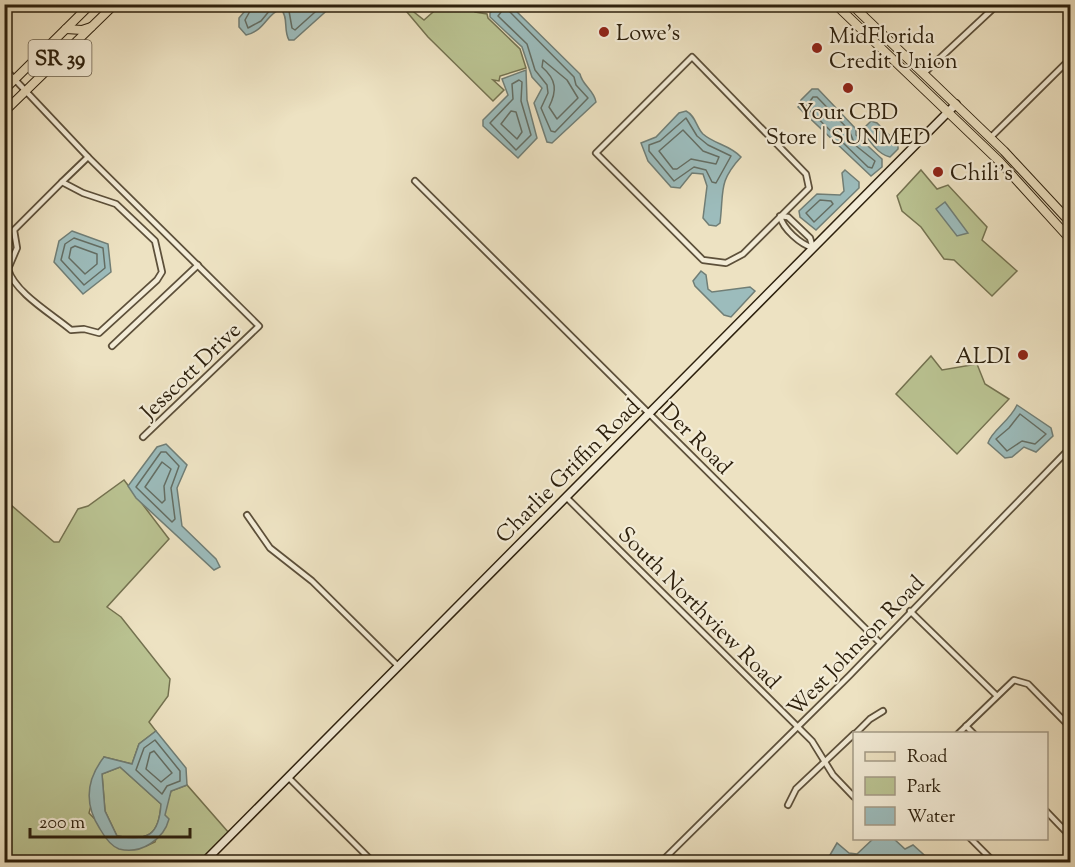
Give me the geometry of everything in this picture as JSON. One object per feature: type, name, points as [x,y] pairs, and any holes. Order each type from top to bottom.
[{"type":"main road","name":"SR 39","points":[[4,90],[91,4]]},
{"type":"main road","name":"SR 39","points":[[4,112],[115,4]]},
{"type":"main road","points":[[835,4],[949,111],[1071,239]]},
{"type":"main road","points":[[843,4],[861,14]]},
{"type":"main road","points":[[851,4],[956,104],[1071,222]]},
{"type":"main road","points":[[66,29],[82,30],[93,27]]},
{"type":"street","points":[[924,74],[998,4]]},
{"type":"street","points":[[692,57],[806,174],[810,183],[809,188],[780,216],[743,254],[726,263],[703,260],[596,153],[692,57]]},
{"type":"street","points":[[990,138],[1071,58]]},
{"type":"street","points":[[4,68],[88,157],[198,264],[112,346]]},
{"type":"street","name":"Charlie Griffin Road","points":[[204,862],[956,104]]},
{"type":"street","points":[[62,182],[83,193],[116,204],[155,241],[162,272],[157,280],[99,333],[84,329],[71,330],[47,309],[40,307],[10,277],[8,269],[16,248],[14,230],[62,182],[88,157]]},
{"type":"street","name":"Der Road","points":[[415,181],[879,642]]},
{"type":"street","points":[[780,216],[782,223],[804,245],[813,248]]},
{"type":"street","points":[[780,216],[788,217],[810,238],[813,248]]},
{"type":"street","name":"Jesscott Drive","points":[[143,437],[259,326],[198,264]]},
{"type":"street","name":"West Johnson Road","points":[[661,862],[798,727],[1071,448]]},
{"type":"street","name":"South Northview Road","points":[[566,497],[812,741],[824,761],[853,795]]},
{"type":"street","points":[[247,515],[270,548],[312,581],[398,666]]},
{"type":"street","points":[[910,611],[996,695]]},
{"type":"street","points":[[960,732],[1009,682],[1021,680],[1071,727]]},
{"type":"street","points":[[857,732],[870,718],[883,711]]},
{"type":"street","points":[[966,726],[972,732]]},
{"type":"street","points":[[788,805],[796,789],[853,736]]},
{"type":"street","points":[[288,777],[373,862]]},
{"type":"street","points":[[1048,813],[1071,836]]},
{"type":"street","points":[[972,840],[994,862]]},
{"type":"street","points":[[1061,862],[1071,853]]},
{"type":"green space","points":[[401,5],[405,5],[424,20],[441,5],[468,5],[475,12],[487,14],[488,18],[520,49],[526,68],[500,76],[499,81],[493,80],[504,90],[493,101],[428,37]]},
{"type":"green space","points":[[921,170],[937,189],[948,185],[987,227],[982,240],[1017,271],[992,296],[954,260],[944,259],[921,227],[902,211],[897,196]]},
{"type":"green space","points":[[931,356],[942,370],[977,364],[985,384],[1009,399],[957,454],[896,394]]},
{"type":"green space","points":[[124,480],[169,539],[107,607],[121,617],[170,679],[168,696],[149,722],[156,731],[139,744],[132,764],[104,757],[89,813],[124,849],[146,846],[155,842],[171,791],[187,785],[229,833],[200,862],[5,862],[4,499],[54,542],[59,542],[78,509],[88,506]]},
{"type":"green space","points":[[120,767],[161,804],[158,823],[150,834],[144,837],[117,836],[105,811],[102,774]]},
{"type":"water","points":[[250,5],[333,5],[294,40],[289,40],[285,16],[281,9],[272,14],[258,30],[246,35],[239,27],[239,18]]},
{"type":"water","points":[[498,5],[510,5],[580,74],[595,98],[596,102],[552,143],[547,142],[534,103],[542,88],[532,77],[522,47],[490,17],[490,13]]},
{"type":"water","points":[[526,70],[527,100],[537,138],[518,158],[483,126],[483,120],[508,95],[502,79]]},
{"type":"water","points":[[812,89],[818,89],[856,129],[856,135],[882,159],[882,167],[871,176],[798,107],[801,100]]},
{"type":"water","points":[[686,111],[692,116],[703,134],[741,157],[725,180],[720,223],[716,226],[709,225],[703,218],[707,186],[703,174],[692,173],[680,188],[671,187],[648,161],[641,143],[656,137],[679,113]]},
{"type":"water","points":[[871,121],[877,123],[898,144],[898,149],[890,157],[877,150],[867,137],[864,128]]},
{"type":"water","points":[[845,170],[859,182],[859,188],[816,230],[800,217],[799,211],[817,194],[840,195],[844,191],[842,173]]},
{"type":"water","points":[[945,202],[968,233],[957,236],[936,209]]},
{"type":"water","points":[[72,231],[108,244],[111,272],[83,294],[54,262],[59,241]]},
{"type":"water","points":[[701,271],[706,275],[708,289],[712,292],[750,287],[755,291],[731,317],[724,315],[695,286],[693,281]]},
{"type":"water","points":[[1017,405],[1051,428],[1053,436],[1036,452],[1024,447],[1012,457],[1005,458],[988,443]]},
{"type":"water","points":[[166,444],[187,465],[177,488],[182,526],[216,559],[220,567],[214,570],[136,498],[128,486],[157,447]]},
{"type":"water","points":[[156,731],[186,768],[187,785],[171,791],[165,815],[169,819],[157,839],[135,850],[119,849],[104,835],[95,820],[89,801],[89,792],[94,774],[104,757],[132,764],[139,744]],"holes":[[[120,767],[161,804],[158,823],[150,834],[137,838],[117,836],[105,811],[102,774]]]},
{"type":"water","points":[[872,840],[895,840],[905,849],[913,845],[932,862],[837,862],[830,855],[837,843],[849,853],[857,854]]},
{"type":"place","name":"Lowe's","points":[[604,32]]},
{"type":"place","name":"MidFlorida Credit Union","points":[[817,48]]},
{"type":"place","name":"Your CBD Store | SUNMED","points":[[848,88]]},
{"type":"place","name":"Chili's","points":[[938,172]]},
{"type":"place","name":"ALDI","points":[[1023,355]]}]
